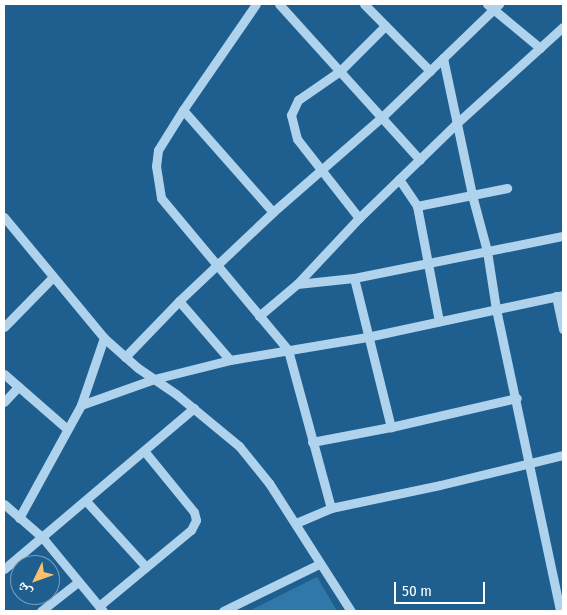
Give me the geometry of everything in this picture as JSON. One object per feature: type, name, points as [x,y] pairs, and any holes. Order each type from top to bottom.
[{"type":"street","points":[[256,4],[183,110],[158,150],[156,166],[161,198],[288,350],[330,508]]},
{"type":"street","points":[[279,4],[420,160]]},
{"type":"street","points":[[364,4],[430,71]]},
{"type":"street","points":[[125,357],[179,301],[273,212],[320,169],[382,117],[493,6],[540,48]]},
{"type":"street","points":[[359,218],[297,139],[291,115],[298,100],[340,71],[385,26]]},
{"type":"street","points":[[260,316],[297,284],[359,218],[457,123],[563,27]]},
{"type":"street","points":[[443,58],[486,251],[496,309],[517,398],[528,463],[560,611]]},
{"type":"street","points":[[183,110],[273,212]]},
{"type":"street","points":[[399,179],[417,206],[426,262],[439,321]]},
{"type":"street","points":[[417,206],[507,188]]},
{"type":"street","points":[[4,217],[104,338],[125,357],[194,408],[239,446],[269,483],[296,523],[319,564],[351,611]]},
{"type":"street","points":[[297,284],[354,278],[426,262],[563,236]]},
{"type":"street","points":[[4,326],[53,277]]},
{"type":"street","points":[[354,278],[391,427]]},
{"type":"street","points":[[81,405],[154,378],[230,360],[368,337],[560,296],[563,329]]},
{"type":"street","points":[[179,301],[230,360]]},
{"type":"street","points":[[20,518],[81,405],[104,338]]},
{"type":"street","points":[[4,374],[66,430]]},
{"type":"street","points":[[4,402],[18,387]]},
{"type":"street","points":[[312,442],[391,427],[517,398]]},
{"type":"street","points":[[4,569],[194,408]]},
{"type":"street","points":[[4,504],[42,537],[101,608],[146,567],[191,530],[196,520],[194,512],[144,452]]},
{"type":"street","points":[[296,523],[330,508],[440,485],[563,456]]},
{"type":"street","points":[[86,501],[146,567]]},
{"type":"street","points":[[223,611],[319,564]]},
{"type":"street","points":[[553,578],[563,577]]},
{"type":"street","points":[[41,611],[78,582]]},
{"type":"shaded area","points":[[317,577],[337,611],[249,611]]}]
